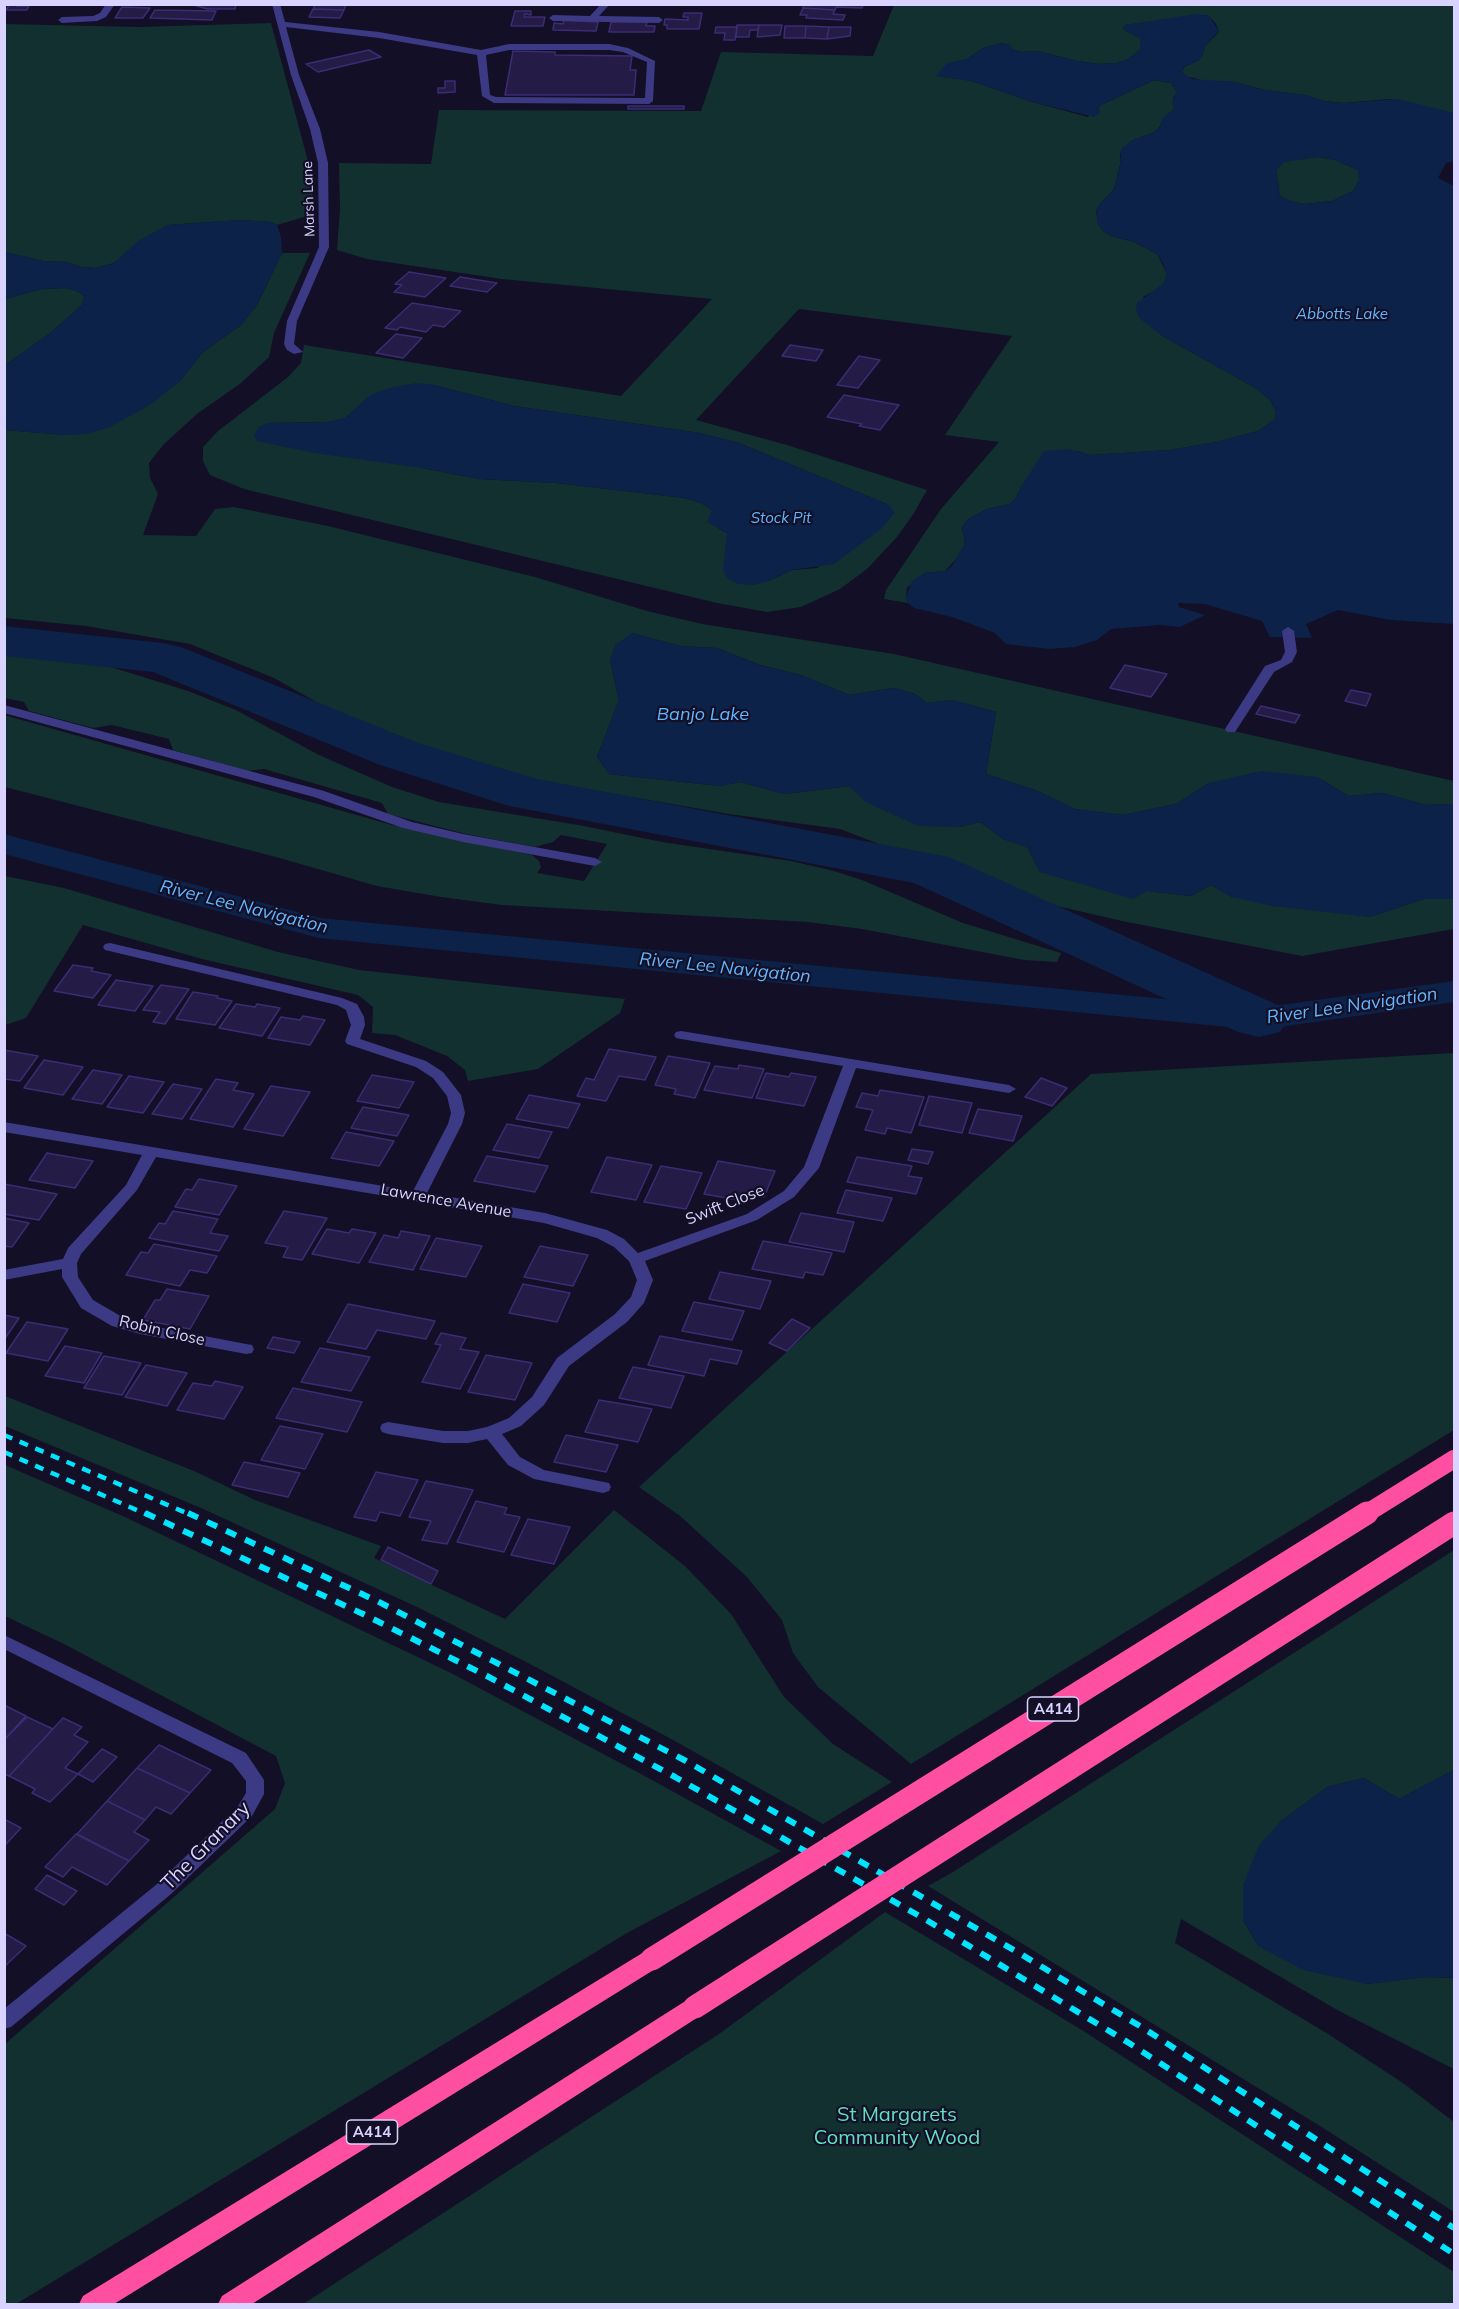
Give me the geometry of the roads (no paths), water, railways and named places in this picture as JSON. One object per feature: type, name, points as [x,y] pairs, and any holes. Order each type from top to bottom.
[{"type":"highway","name":"A414","points":[[92,2304],[652,1959],[1455,1459]]},
{"type":"highway","points":[[231,2304],[1455,1523]]},
{"type":"street","points":[[62,20],[94,19],[104,15],[111,4]]},
{"type":"street","name":"Marsh Lane","points":[[276,4],[295,75],[315,129],[323,163],[324,247],[292,321],[289,344],[298,352]]},
{"type":"street","points":[[593,18],[606,4]]},
{"type":"street","points":[[553,18],[659,20]]},
{"type":"street","points":[[282,24],[378,35],[481,53],[509,47],[609,47],[625,50],[651,62],[649,101],[494,100],[486,96],[481,53]]},
{"type":"street","points":[[1231,729],[1269,669],[1286,662],[1292,652],[1288,631]]},
{"type":"street","points":[[4,709],[319,794],[408,825],[463,838],[595,862]]},
{"type":"street","points":[[110,947],[342,1002],[352,1007],[357,1017],[358,1025],[352,1041],[421,1064],[438,1075],[454,1095],[458,1113],[455,1124],[418,1196]]},
{"type":"street","points":[[681,1035],[1009,1089]]},
{"type":"street","name":"Swift Close","points":[[636,1259],[752,1217],[789,1194],[811,1168],[851,1063]]},
{"type":"street","name":"Lawrence Avenue","points":[[4,1127],[418,1196],[578,1226],[619,1243],[636,1259]]},
{"type":"street","points":[[4,1275],[69,1263],[74,1252],[132,1186],[152,1152]]},
{"type":"street","points":[[388,1428],[443,1437],[468,1437],[516,1422],[538,1401],[563,1362],[630,1308],[642,1291],[645,1280],[636,1259]]},
{"type":"street","name":"Robin Close","points":[[69,1263],[70,1277],[87,1304],[118,1322],[140,1329],[246,1349]]},
{"type":"street","points":[[490,1432],[514,1461],[540,1475],[603,1487]]},
{"type":"street","name":"The Granary","points":[[4,1641],[239,1758],[255,1780],[255,1794],[245,1811],[164,1889],[4,2021]]},
{"type":"water","name":"Abbotts Lake","points":[[1196,14],[1209,16],[1219,31],[1205,46],[1199,60],[1184,67],[1182,72],[1192,79],[1235,82],[1264,90],[1343,103],[1398,99],[1454,113],[1454,161],[1446,163],[1438,178],[1454,186],[1454,624],[1391,620],[1338,610],[1306,624],[1312,638],[1270,637],[1262,621],[1205,604],[1178,603],[1179,607],[1205,615],[1180,627],[1160,625],[1111,629],[1097,640],[1075,647],[1049,649],[1006,644],[995,633],[952,617],[914,608],[908,603],[906,597],[912,581],[925,573],[945,571],[952,566],[965,543],[962,527],[967,520],[987,509],[1010,504],[1016,498],[1044,451],[1069,449],[1090,455],[1170,450],[1216,442],[1258,431],[1275,419],[1276,412],[1271,401],[1257,389],[1161,335],[1139,318],[1136,310],[1137,303],[1164,283],[1167,274],[1163,264],[1157,254],[1134,242],[1111,236],[1104,232],[1098,224],[1096,213],[1099,205],[1114,189],[1120,166],[1121,149],[1131,141],[1155,132],[1160,127],[1163,118],[1174,109],[1172,101],[1177,93],[1171,83],[1154,80],[1101,105],[1100,114],[1094,117],[1029,101],[972,81],[936,76],[947,63],[967,59],[983,48],[1001,43],[1010,45],[1012,49],[1021,52],[1037,51],[1099,64],[1117,63],[1128,59],[1140,50],[1140,38],[1123,29],[1125,25]],"holes":[[[1319,157],[1335,160],[1358,170],[1359,180],[1353,191],[1332,201],[1305,204],[1280,196],[1276,171],[1284,162]]]},
{"type":"water","points":[[241,220],[271,222],[277,225],[281,237],[282,253],[257,305],[241,325],[203,352],[180,381],[153,403],[110,427],[87,434],[65,435],[5,430],[5,365],[49,334],[82,305],[84,296],[77,291],[65,288],[42,289],[5,299],[5,252],[43,261],[66,262],[96,268],[114,263],[138,241],[167,225]]},
{"type":"water","name":"Stock Pit","points":[[417,383],[434,385],[514,406],[700,433],[739,443],[889,505],[895,513],[881,529],[834,564],[792,570],[754,585],[738,584],[728,579],[723,570],[727,533],[707,522],[712,510],[701,503],[685,498],[556,483],[479,479],[422,468],[314,453],[257,441],[254,435],[259,427],[268,423],[328,422],[345,418],[370,395],[393,387]]},
{"type":"water","name":"Banjo Lake","points":[[632,633],[680,646],[717,648],[759,665],[801,675],[849,695],[894,688],[915,694],[927,703],[952,700],[996,712],[986,774],[1035,790],[1076,809],[1123,815],[1176,804],[1209,783],[1261,771],[1317,777],[1349,796],[1382,793],[1426,805],[1454,805],[1454,899],[1424,899],[1370,917],[1272,906],[1232,897],[1211,885],[1191,896],[1147,891],[1133,899],[1040,872],[1027,847],[1003,839],[980,822],[959,827],[918,826],[866,802],[849,786],[785,794],[740,782],[720,786],[609,774],[597,757],[619,700],[610,660],[615,645]]},
{"type":"water","points":[[1454,1770],[1454,1978],[1425,1977],[1367,1984],[1303,1970],[1258,1946],[1243,1920],[1243,1885],[1259,1845],[1280,1822],[1327,1787],[1364,1778],[1399,1799]]},
{"type":"waterway","points":[[4,641],[163,658],[399,754],[528,794],[929,869],[1259,1019]]},
{"type":"waterway","name":"River Lee Navigation","points":[[4,844],[319,928],[1259,1019],[1454,992]]},
{"type":"railway","points":[[4,1435],[191,1515]]},
{"type":"railway","points":[[4,1452],[148,1515]]},
{"type":"railway","points":[[145,1513],[363,1614],[487,1676],[675,1777],[923,1918],[1129,2043],[1454,2254]]},
{"type":"railway","points":[[188,1513],[377,1601],[686,1761],[1019,1953],[1143,2028],[1454,2228]]},
{"type":"park label","name":"St Margarets Community Wood","points":[[897,2126]]}]
